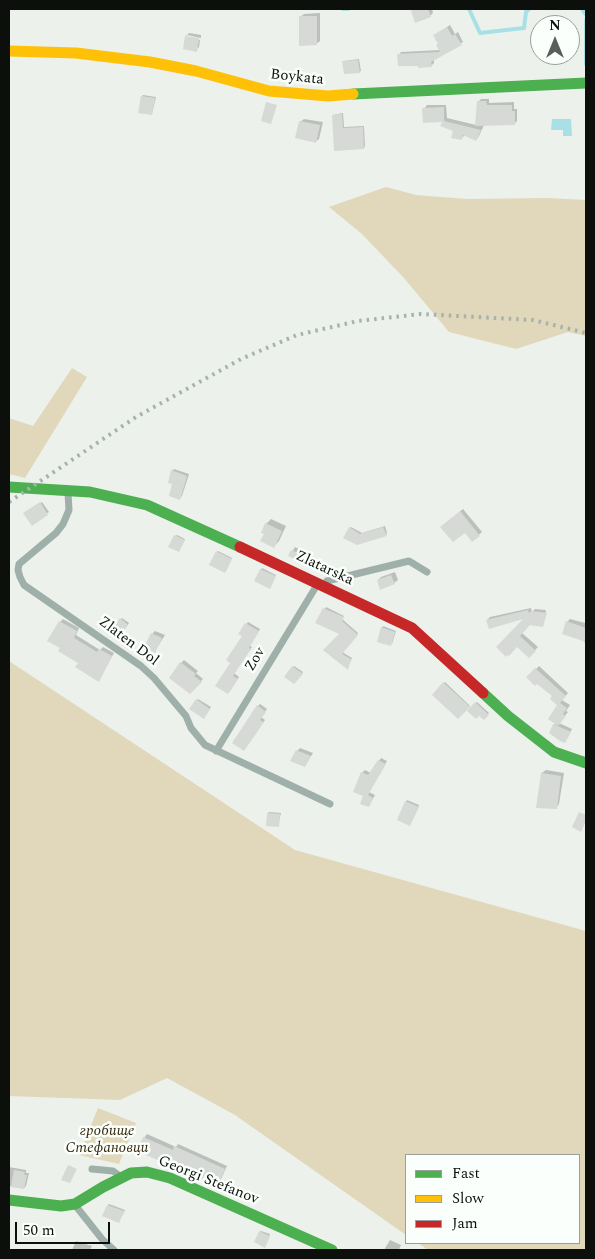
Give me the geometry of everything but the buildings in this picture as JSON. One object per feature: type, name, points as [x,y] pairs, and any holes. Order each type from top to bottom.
[{"type":"street","name":"Boykata","points":[[9,51],[76,53],[150,62],[196,71],[269,91],[328,96],[582,83]]},
{"type":"street","name":"Zlatarska","points":[[9,487],[90,492],[112,496],[162,511],[318,583],[412,628],[508,716],[542,743],[554,752],[586,763]]},
{"type":"street","name":"Georgi Stefanov","points":[[75,1204],[131,1173],[147,1172],[170,1178],[332,1250]]},
{"type":"street","points":[[9,1200],[61,1206],[75,1204]]},
{"type":"lane","name":"Zlaten Dol","points":[[68,490],[69,510],[63,524],[56,533],[19,564],[18,570],[24,585],[141,666],[154,678],[186,716],[191,728],[205,745],[330,804]]},
{"type":"lane","points":[[318,583],[409,561],[427,572]]},
{"type":"lane","name":"Zov","points":[[216,751],[318,583]]},
{"type":"lane","points":[[92,1169],[113,1171],[122,1178]]},
{"type":"lane","points":[[75,1204],[102,1239],[114,1250]]},
{"type":"green space","points":[[386,187],[416,195],[467,199],[547,198],[586,200],[586,336],[568,332],[516,349],[449,332],[404,278],[362,234],[329,207]]},
{"type":"green space","points":[[72,368],[87,377],[25,478],[9,474],[9,418],[33,426]]},
{"type":"green space","points":[[9,661],[295,850],[586,931],[586,1250],[428,1250],[419,1244],[580,1244],[580,1154],[405,1154],[405,1234],[235,1115],[167,1078],[120,1100],[9,1096]]},
{"type":"green space","name":"гробище Стефановци","points":[[98,1108],[136,1123],[119,1164],[79,1155]]},
{"type":"water","points":[[552,119],[571,119],[572,136],[563,136],[563,130],[551,130]]},
{"type":"waterway","points":[[343,9],[348,9]]},
{"type":"waterway","points":[[469,9],[480,33],[524,28],[526,12],[529,9]]},
{"type":"waterway","points":[[582,9],[586,15]]},
{"type":"waterway","points":[[586,20],[586,64]]},
{"type":"railway","points":[[9,502],[136,417],[241,359],[297,335],[358,321],[421,314],[533,320],[586,333]]},
{"type":"traffic: fast","points":[[353,94],[586,83]]},
{"type":"traffic: fast","points":[[9,487],[90,492],[147,505],[240,547]]},
{"type":"traffic: fast","points":[[483,693],[508,716],[554,752],[586,763]]},
{"type":"traffic: fast","points":[[9,1200],[61,1206],[75,1204],[131,1173],[147,1172],[170,1178],[332,1250]]},
{"type":"traffic: slow","points":[[9,51],[76,53],[150,62],[196,71],[269,91],[328,96],[353,94]]},
{"type":"traffic: jam","points":[[240,547],[412,628],[483,693]]}]
